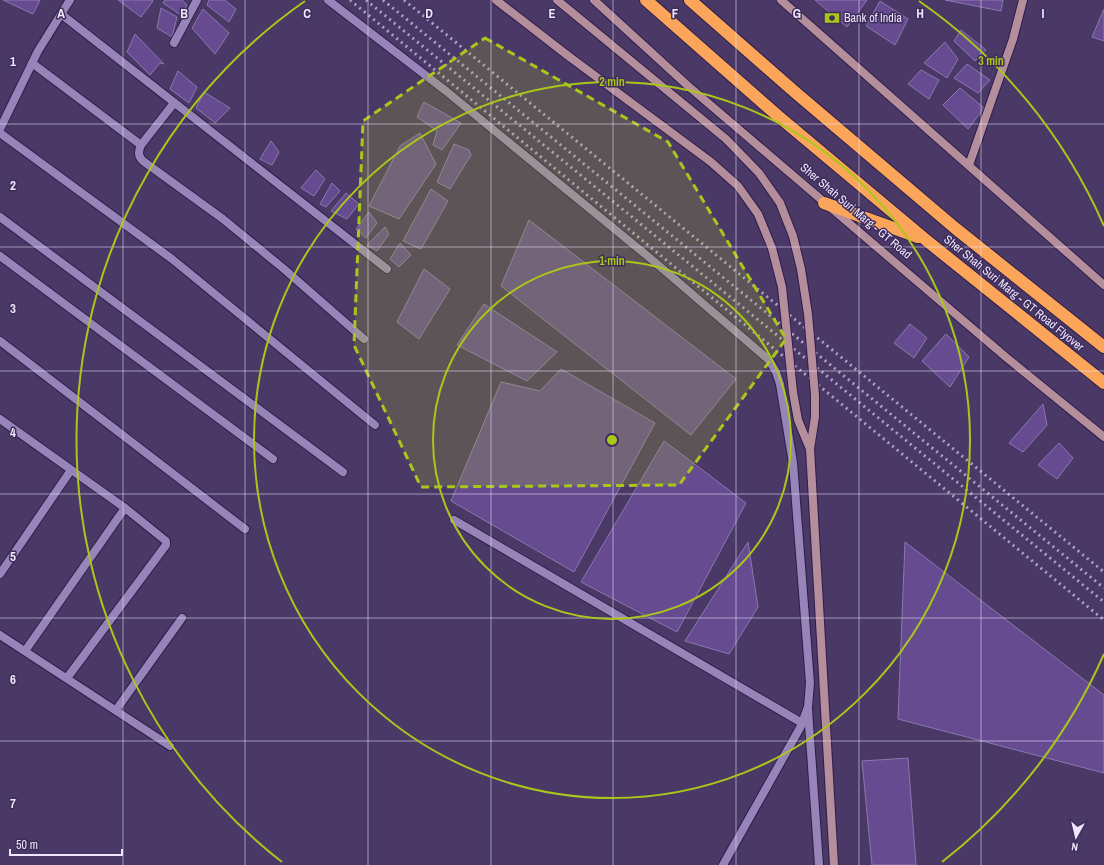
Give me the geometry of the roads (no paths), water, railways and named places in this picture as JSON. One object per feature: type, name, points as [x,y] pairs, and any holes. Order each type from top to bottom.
[{"type":"highway","name":"Sher Shah Suri Marg - GT Road","points":[[646,0],[778,116],[926,240]]},
{"type":"highway","points":[[690,0],[796,93],[955,228],[1104,347]]},
{"type":"highway","points":[[824,203],[926,240]]},
{"type":"highway","name":"Sher Shah Suri Marg - GT Road Flyover","points":[[926,240],[1104,383]]},
{"type":"street","points":[[0,129],[38,51],[70,0]]},
{"type":"street","points":[[174,44],[197,0]]},
{"type":"street","points":[[328,0],[446,91],[650,258],[769,360],[776,372],[780,384],[793,463],[810,683],[808,707],[819,865]]},
{"type":"street","points":[[496,0],[711,162],[738,186],[758,214],[772,248],[782,287],[793,392],[798,420],[810,449]]},
{"type":"street","points":[[558,0],[726,139],[759,173],[780,203],[793,236],[801,269],[808,314],[815,396],[815,417],[810,449],[834,865]]},
{"type":"street","name":"Sher Shah Suri Marg - GT Road","points":[[594,0],[686,85],[1007,358],[1104,437]]},
{"type":"street","points":[[781,0],[1104,285]]},
{"type":"street","points":[[969,166],[1013,39],[1023,0]]},
{"type":"street","points":[[61,14],[387,269]]},
{"type":"street","points":[[32,63],[140,145]]},
{"type":"street","points":[[174,103],[140,145],[138,151],[139,157],[223,219],[284,269],[364,339]]},
{"type":"street","points":[[0,133],[172,259],[375,425]]},
{"type":"street","points":[[0,217],[343,472]]},
{"type":"street","points":[[0,256],[273,459]]},
{"type":"street","points":[[0,340],[245,529]]},
{"type":"street","points":[[1,423],[125,508],[166,541],[166,545],[67,678]]},
{"type":"street","points":[[0,574],[71,470]]},
{"type":"street","points":[[25,651],[125,508]]},
{"type":"street","points":[[454,520],[802,723]]},
{"type":"street","points":[[116,710],[182,618]]},
{"type":"street","points":[[0,635],[170,746]]},
{"type":"street","points":[[723,865],[802,723],[808,707]]},
{"type":"railway","points":[[350,0],[1104,620]]},
{"type":"railway","points":[[366,0],[1104,602]]},
{"type":"railway","points":[[383,0],[1104,588]]},
{"type":"railway","points":[[404,0],[1104,572]]},
{"type":"place","name":"Bank of India","points":[[832,18]]}]
